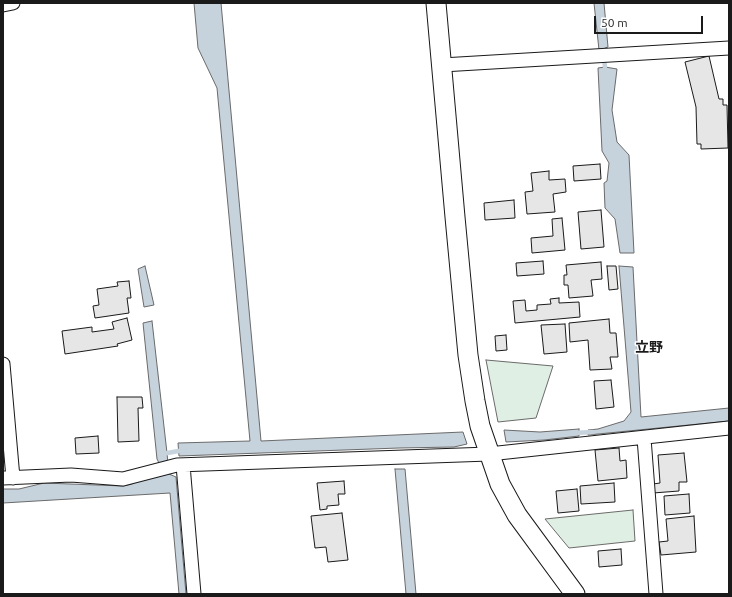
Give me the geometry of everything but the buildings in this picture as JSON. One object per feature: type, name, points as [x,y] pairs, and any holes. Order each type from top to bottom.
[{"type":"street","points":[[3,5],[13,3]]},
{"type":"street","points":[[436,3],[468,356],[480,426],[500,484],[517,514],[575,594]]},
{"type":"street","points":[[442,65],[729,48]]},
{"type":"street","points":[[3,364],[8,478],[71,475],[123,479],[176,465],[489,454],[729,428]]},
{"type":"street","points":[[644,438],[656,594]]},
{"type":"street","points":[[183,465],[194,594]]},
{"type":"green space","points":[[486,360],[553,366],[536,418],[498,422]]},
{"type":"green space","points":[[633,510],[635,541],[569,548],[545,519]]},
{"type":"shaded area","points":[[194,3],[221,3],[261,441],[463,432],[467,444],[454,447],[179,456],[178,443],[250,441],[217,88],[198,48]]},
{"type":"shaded area","points":[[594,3],[604,3],[608,47],[599,50]]},
{"type":"shaded area","points":[[605,67],[617,69],[612,110],[617,142],[629,155],[634,253],[620,253],[615,219],[605,208],[604,183],[607,181],[609,163],[602,151],[598,68]]},
{"type":"shaded area","points":[[145,266],[154,305],[144,307],[138,269]]},
{"type":"shaded area","points":[[619,266],[633,267],[641,417],[729,408],[729,421],[588,435],[588,430],[598,429],[624,421],[631,412]]},
{"type":"shaded area","points":[[152,321],[169,474],[176,477],[186,594],[179,594],[170,493],[3,503],[3,489],[19,489],[44,483],[123,486],[132,484],[160,465],[157,459],[143,323]]},
{"type":"shaded area","points":[[579,429],[579,436],[506,442],[504,430],[540,432]]},
{"type":"shaded area","points":[[395,469],[405,469],[416,594],[406,594]]},
{"type":"waterway","points":[[603,49],[605,67]]},
{"type":"waterway","points":[[574,433],[593,432]]},
{"type":"waterway","points":[[162,454],[184,450]]},
{"type":"district","name":"立野","points":[[649,347]]}]
